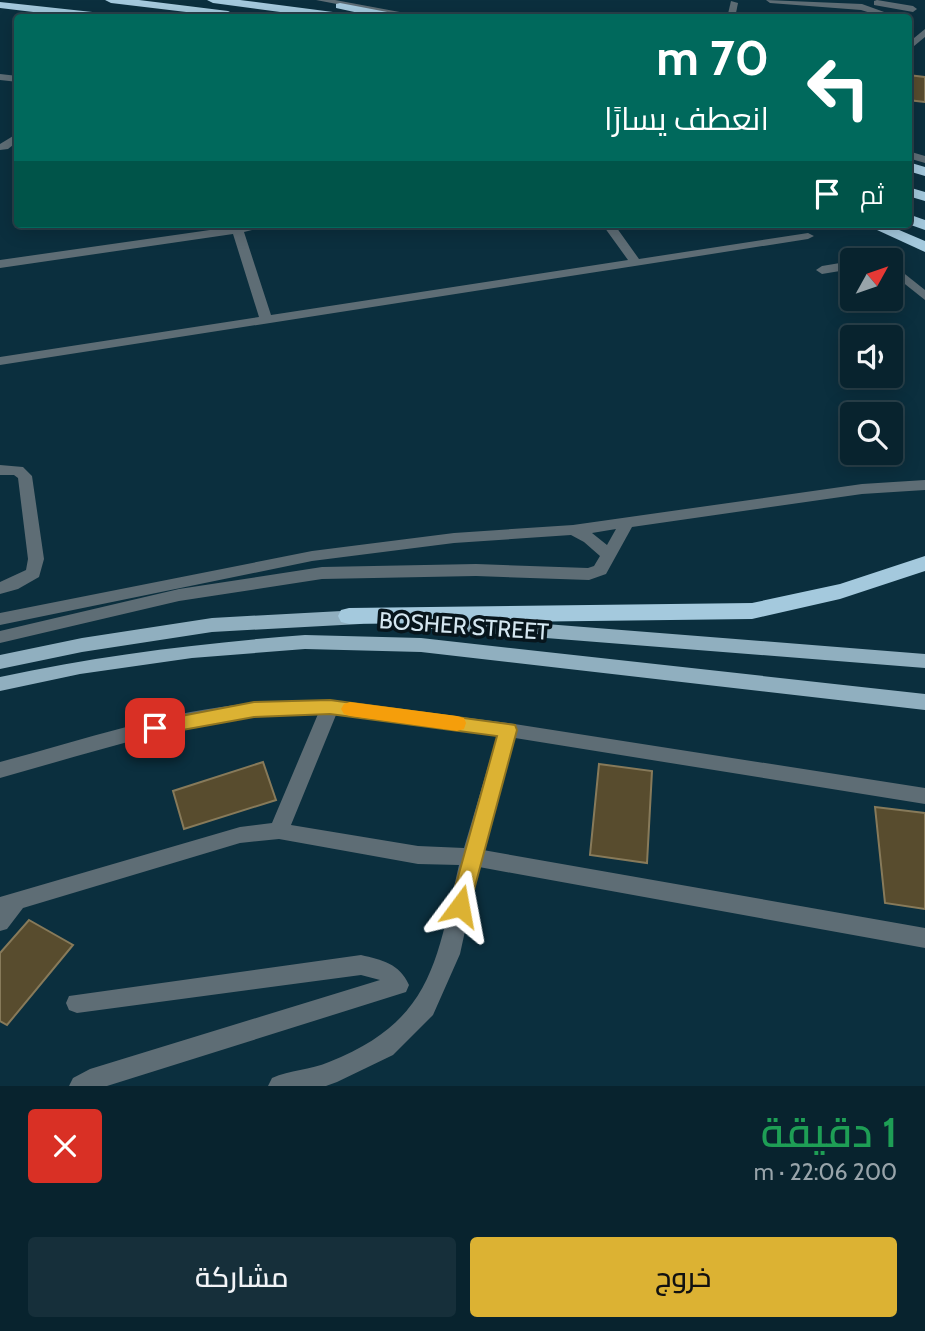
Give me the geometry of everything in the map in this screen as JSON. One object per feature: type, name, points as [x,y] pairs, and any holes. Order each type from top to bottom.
[{"type":"highway","points":[[111,0],[218,14]]},
{"type":"highway","points":[[213,0],[324,14]]},
{"type":"highway","points":[[297,0],[379,14]]},
{"type":"highway","points":[[0,5],[83,14]]},
{"type":"highway","points":[[881,228],[925,247]]},
{"type":"highway","points":[[894,228],[925,240]]},
{"type":"highway","points":[[349,616],[752,611],[860,587],[925,563]]},
{"type":"main road","name":"BOSHER STREET","points":[[0,662],[82,645],[212,625],[349,616],[925,661]]},
{"type":"main road","name":"BOSHER STREET","points":[[0,684],[80,667],[192,651],[306,642],[421,645],[925,702]]},
{"type":"street","points":[[320,0],[404,14]]},
{"type":"street","points":[[770,0],[867,8],[885,14]]},
{"type":"street","points":[[829,0],[924,9]]},
{"type":"street","points":[[732,14],[734,3]]},
{"type":"street","points":[[898,14],[913,9]]},
{"type":"street","points":[[912,44],[925,30],[913,27]]},
{"type":"street","points":[[0,264],[249,228]]},
{"type":"street","points":[[611,228],[635,261]]},
{"type":"street","points":[[238,230],[266,319]]},
{"type":"street","points":[[0,361],[808,236]]},
{"type":"street","points":[[822,270],[840,267]]},
{"type":"street","points":[[903,277],[925,296]]},
{"type":"street","points":[[0,470],[18,470],[25,476],[36,559],[33,573],[12,585],[0,588]]},
{"type":"street","points":[[0,619],[312,556],[454,538],[573,530],[862,489],[925,485]]},
{"type":"street","points":[[0,636],[179,595],[334,573],[476,570],[589,575],[600,569],[628,521]]},
{"type":"street","points":[[573,530],[590,538],[607,554]]},
{"type":"street","points":[[278,831],[330,707]]},
{"type":"street","points":[[0,770],[202,718],[254,709],[330,707],[508,730],[925,796]]},
{"type":"street","points":[[280,1086],[329,1074],[385,1047],[425,1008],[449,954],[471,857],[508,730]]},
{"type":"street","points":[[0,922],[8,903],[240,835],[278,831],[418,855],[471,857],[925,938]]},
{"type":"street","points":[[77,1003],[361,965],[384,970],[398,985],[90,1080],[81,1086]]},
{"type":"building","points":[[912,75],[925,77],[925,102],[912,100]]},
{"type":"building","points":[[263,762],[276,800],[184,829],[173,791]]},
{"type":"building","points":[[599,764],[652,771],[647,863],[590,855]]},
{"type":"building","points":[[875,807],[925,813],[925,909],[885,903]]},
{"type":"building","points":[[29,920],[73,945],[7,1025],[0,1021],[0,953]]},
{"type":"slow traffic","points":[[350,709],[457,723]]},
{"type":"route","points":[[155,728],[254,709],[330,707],[508,730],[471,857],[460,906]]}]
